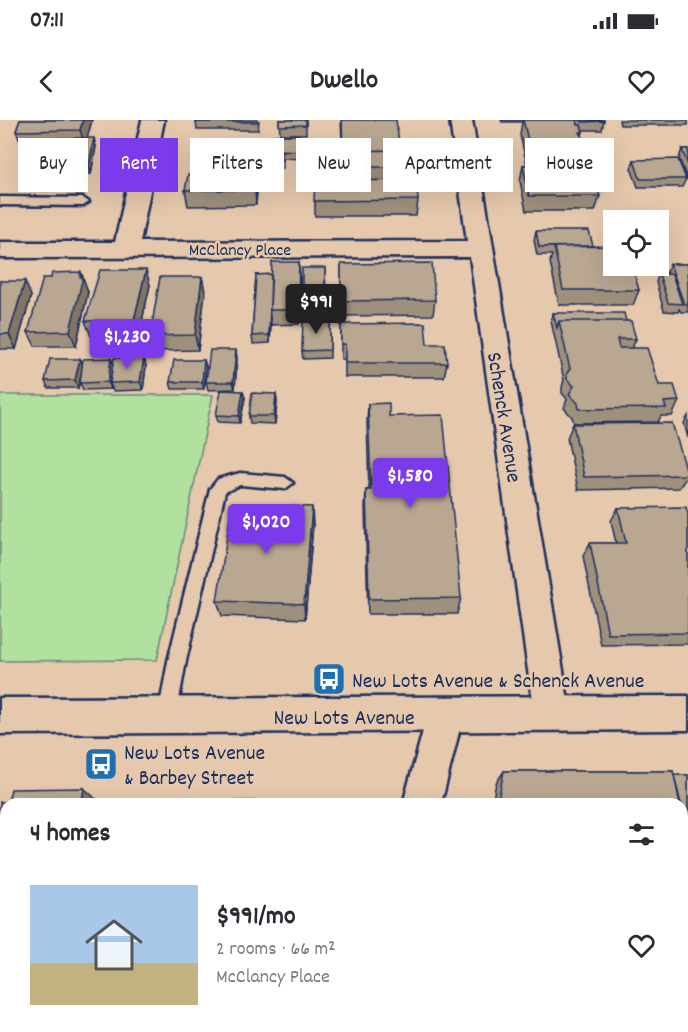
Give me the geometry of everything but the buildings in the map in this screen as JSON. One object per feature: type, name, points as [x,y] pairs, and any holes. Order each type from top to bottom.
[{"type":"street","points":[[126,249],[153,120]]},
{"type":"street","name":"Schenck Avenue","points":[[460,120],[552,713]]},
{"type":"street","name":"McClancy Place","points":[[0,250],[480,249]]},
{"type":"street","name":"New Lots Avenue","points":[[0,716],[446,716],[688,712]]},
{"type":"street","points":[[424,798],[446,716]]},
{"type":"lane","points":[[0,201],[83,202]]},
{"type":"lane","points":[[167,716],[177,662],[218,489],[223,483],[232,480],[285,483]]},
{"type":"green space","points":[[0,395],[213,395],[157,660],[0,661]]},
{"type":"place","name":"New Lots Avenue & Schenck Avenue","points":[[329,679]]},
{"type":"place","name":"New Lots Avenue & Barbey Street","points":[[101,764]]}]
